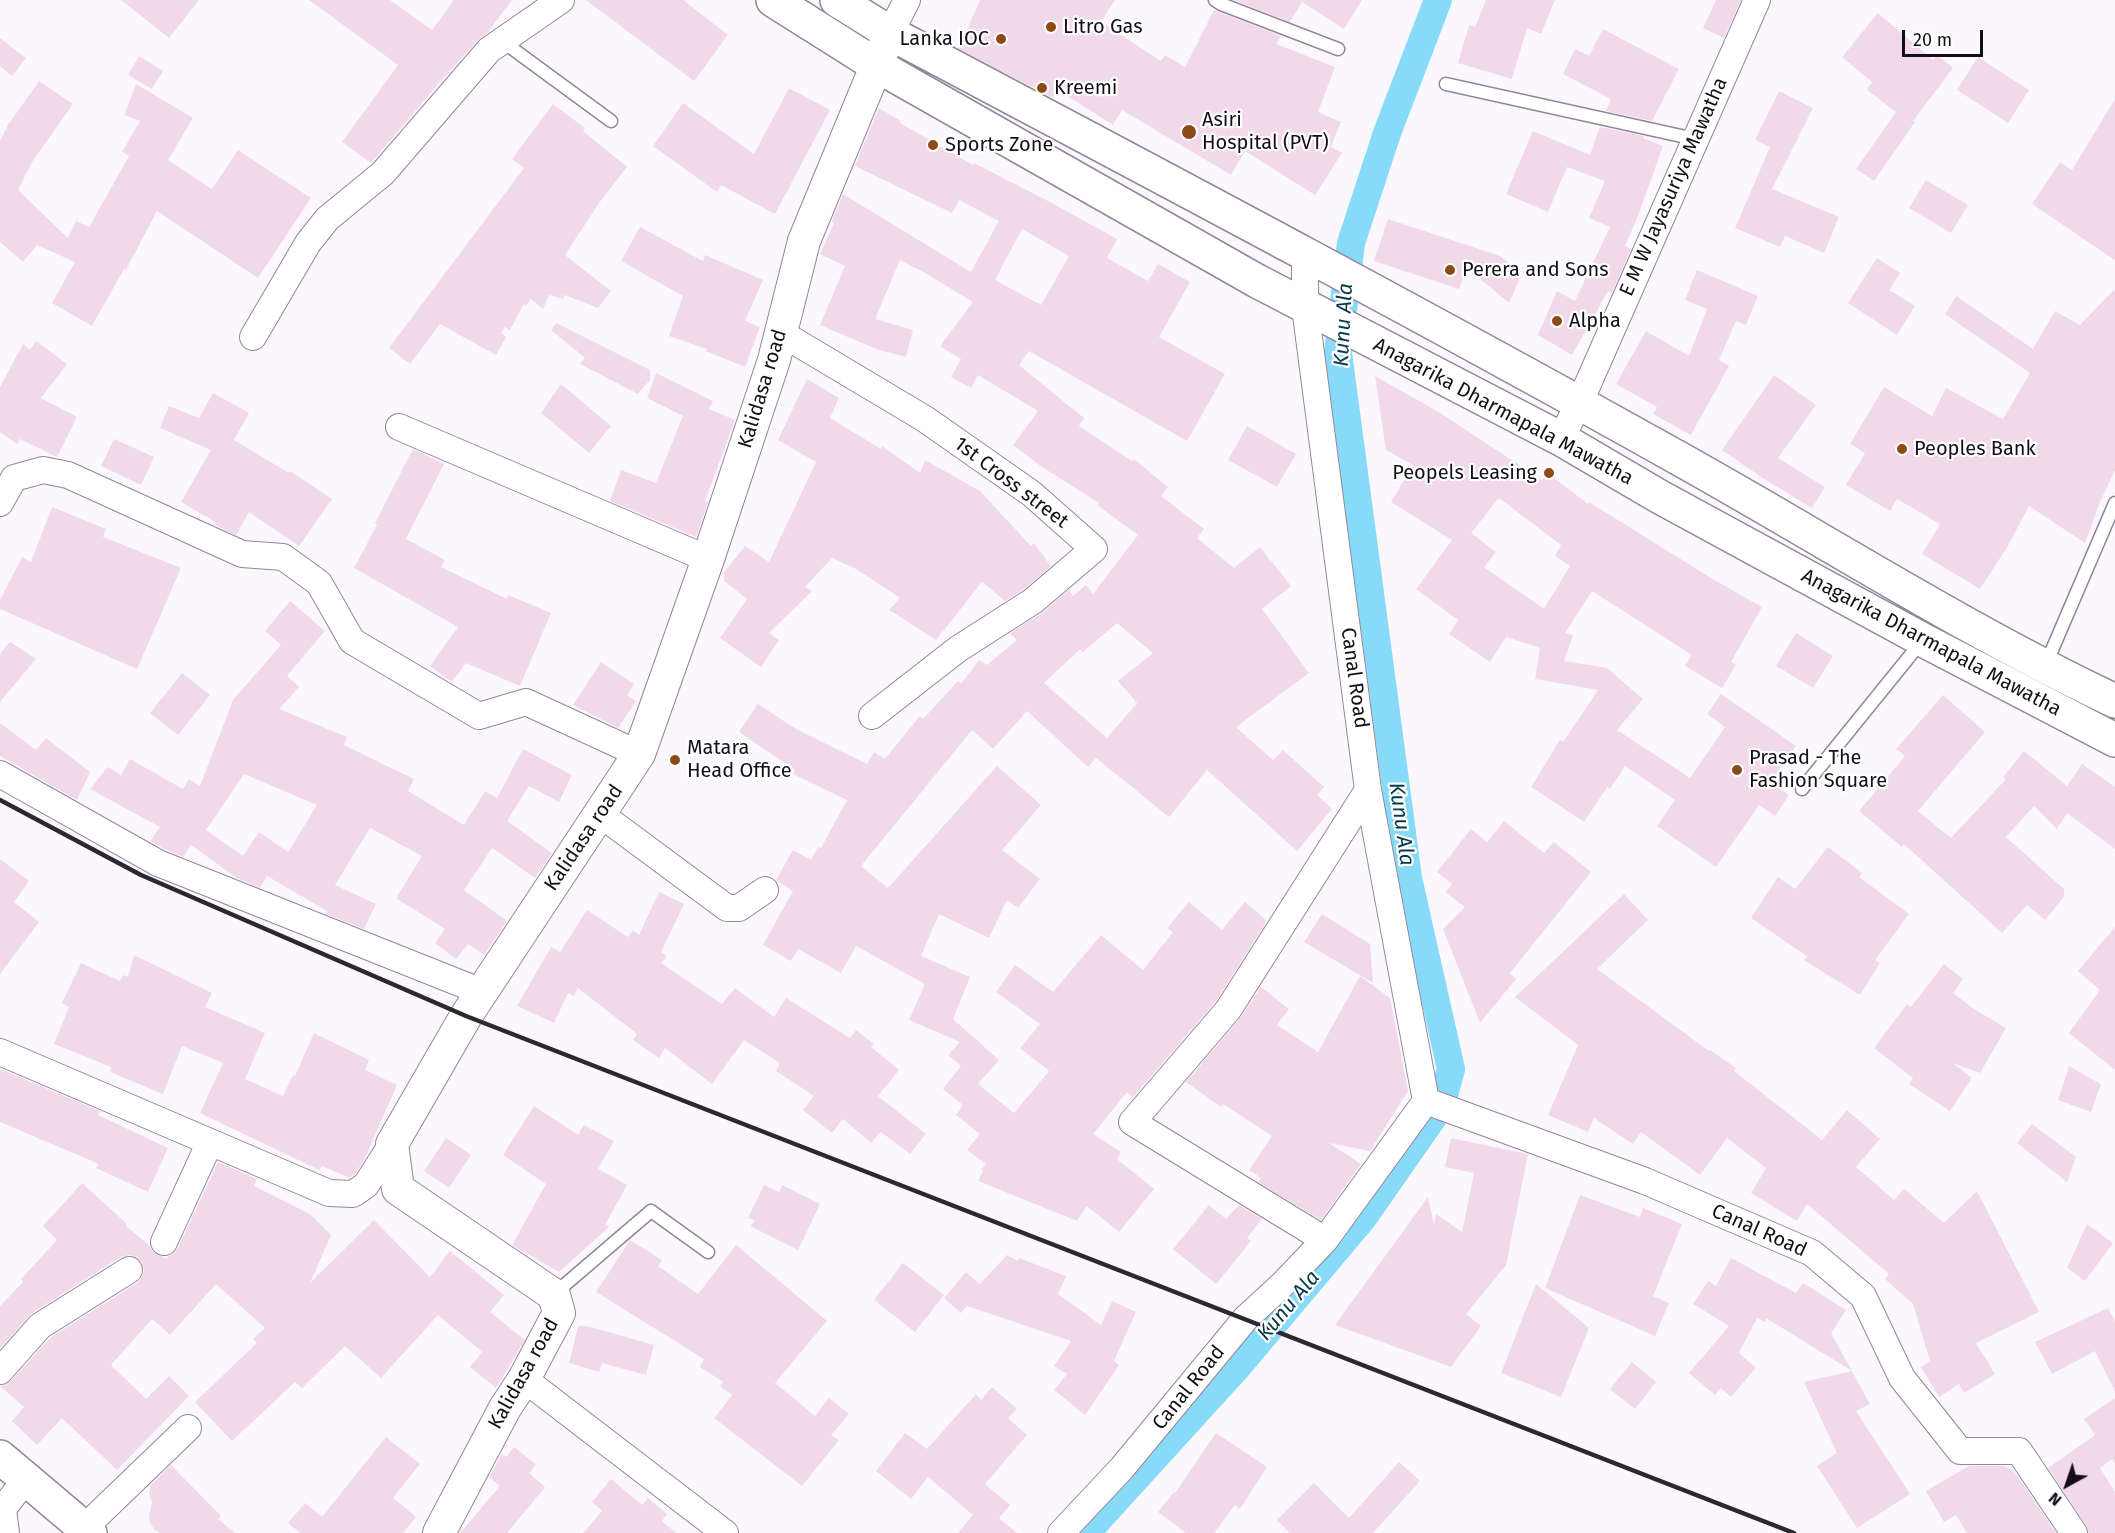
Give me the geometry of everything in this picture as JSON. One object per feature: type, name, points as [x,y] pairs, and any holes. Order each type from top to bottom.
[{"type":"main road","name":"Anagarika Dharmapala Mawatha","points":[[773,0],[876,65],[1306,308],[1561,439],[1660,497],[1923,640],[2115,740]]},
{"type":"main road","name":"Anagarika Dharmapala Mawatha","points":[[837,0],[890,33],[1306,253],[1692,466],[2044,668],[2115,701]]},
{"type":"main road","points":[[0,1458],[87,1531]]},
{"type":"street","points":[[253,337],[308,243],[327,219],[383,173],[489,50],[561,0]]},
{"type":"street","points":[[890,33],[907,0]]},
{"type":"street","name":"E M W Jayasuriya Mawatha","points":[[1561,439],[1757,0]]},
{"type":"street","name":"Kalidasa road","points":[[439,1533],[505,1408],[524,1379],[559,1313],[554,1295],[398,1189],[392,1144],[482,992],[639,754],[708,559],[774,360],[804,241],[890,33]]},
{"type":"street","name":"Canal Road","points":[[1061,1533],[1122,1468],[1246,1318],[1325,1240],[1426,1101],[1368,790],[1306,308],[1306,253]]},
{"type":"street","name":"1st Cross street","points":[[781,333],[925,419],[1032,494],[1094,549],[1033,601],[958,649],[872,716]]},
{"type":"street","points":[[399,427],[708,559]]},
{"type":"street","points":[[0,503],[14,478],[43,470],[60,473],[242,554],[283,557],[319,583],[352,641],[479,716],[526,702],[639,754]]},
{"type":"street","points":[[0,774],[158,863],[482,992]]},
{"type":"street","points":[[1325,1240],[1132,1122],[1228,1010],[1368,790]]},
{"type":"street","points":[[600,814],[728,908],[739,908],[765,890]]},
{"type":"street","points":[[0,1052],[329,1193],[353,1194],[366,1185],[392,1144]]},
{"type":"street","name":"Canal Road","points":[[1426,1101],[1645,1181],[1812,1253],[1863,1296],[1902,1378],[1960,1451],[2019,1451],[2074,1533]]},
{"type":"street","points":[[164,1242],[210,1142]]},
{"type":"street","points":[[0,1371],[40,1326],[129,1270]]},
{"type":"street","points":[[524,1379],[725,1533]]},
{"type":"street","points":[[87,1531],[188,1428]]},
{"type":"street","points":[[6,1533],[3,1509],[25,1480]]},
{"type":"lane","points":[[1215,0],[1338,49]]},
{"type":"lane","points":[[502,41],[611,121]]},
{"type":"lane","points":[[1446,84],[1695,139]]},
{"type":"lane","points":[[2044,668],[2115,503]]},
{"type":"lane","points":[[1802,789],[1923,640]]},
{"type":"lane","points":[[554,1295],[651,1211],[708,1252]]},
{"type":"building","points":[[121,0],[199,0],[169,38]]},
{"type":"building","points":[[309,0],[390,0],[432,30],[454,0],[512,0],[487,33],[439,83],[371,163],[342,142],[398,65]]},
{"type":"building","points":[[586,0],[683,0],[728,35],[694,81]]},
{"type":"building","points":[[980,0],[1115,0],[1101,22],[1161,61],[1165,55],[1185,67],[1214,10],[1281,36],[1276,44],[1335,67],[1318,112],[1341,122],[1331,147],[1342,153],[1315,195],[1245,151],[1231,175],[1122,110],[1113,125],[1058,90],[1053,98],[959,49]]},
{"type":"building","points":[[1234,0],[1362,0],[1344,29],[1302,2],[1290,22]]},
{"type":"building","points":[[1486,0],[1555,0],[1541,34],[1527,28],[1512,79],[1458,63],[1469,25],[1475,27]]},
{"type":"building","points":[[1716,0],[1741,0],[1724,38],[1703,28]]},
{"type":"building","points":[[1878,13],[1933,60],[1937,55],[1953,68],[1913,121],[1915,122],[1874,181],[1856,169],[1896,112],[1867,90],[1872,82],[1842,57]]},
{"type":"building","points":[[1603,29],[1679,69],[1652,121],[1606,111],[1611,99],[1563,74],[1575,49],[1589,56]]},
{"type":"building","points":[[0,38],[26,58],[12,76],[0,66]]},
{"type":"building","points":[[139,56],[163,71],[152,89],[128,75]]},
{"type":"building","points":[[1978,57],[2029,90],[2008,123],[1957,90]]},
{"type":"building","points":[[39,81],[73,104],[32,162],[18,190],[68,238],[76,221],[89,227],[129,156],[122,152],[140,121],[124,115],[136,84],[193,118],[168,160],[212,189],[238,150],[311,198],[258,278],[157,211],[126,270],[124,269],[92,326],[52,303],[75,262],[37,245],[23,262],[0,242],[0,141],[8,125]]},
{"type":"building","points":[[789,88],[830,110],[775,214],[721,185],[717,192],[653,146],[683,103],[754,154]]},
{"type":"building","points":[[1779,91],[1813,108],[1772,189],[1839,217],[1824,253],[1785,236],[1780,247],[1735,228],[1770,147],[1755,140]]},
{"type":"building","points":[[2115,99],[2115,260],[2032,204],[2060,162],[2072,170]]},
{"type":"building","points":[[553,104],[585,128],[583,131],[627,167],[599,203],[565,255],[611,291],[598,308],[565,295],[563,299],[549,295],[543,309],[531,299],[526,306],[524,304],[510,330],[505,327],[501,333],[506,337],[496,355],[440,324],[410,364],[389,348],[524,168],[512,159]]},
{"type":"building","points":[[879,108],[901,121],[900,123],[973,165],[974,163],[1050,202],[1117,239],[1107,258],[1148,281],[1158,264],[1190,282],[1159,337],[1225,374],[1187,441],[1029,351],[1019,365],[1084,418],[1079,426],[1132,461],[1134,459],[1168,487],[1161,496],[1204,529],[1197,538],[1234,568],[1260,547],[1291,586],[1262,609],[1309,673],[1236,727],[1273,760],[1283,750],[1324,787],[1317,795],[1332,809],[1297,851],[1207,770],[1169,817],[1096,758],[1088,767],[1027,711],[993,749],[972,730],[861,866],[888,888],[997,766],[1041,805],[1002,850],[1040,879],[1018,908],[1007,900],[989,938],[939,914],[921,956],[970,977],[953,1019],[999,1060],[978,1084],[1014,1113],[1049,1071],[1020,1048],[1040,1024],[996,992],[1015,965],[1053,992],[1101,935],[1143,970],[1173,932],[1167,928],[1189,902],[1222,930],[1245,902],[1267,921],[1216,1001],[1133,1097],[1127,1092],[1093,1134],[1121,1152],[1117,1159],[1154,1189],[1119,1232],[1087,1206],[1077,1221],[978,1181],[983,1171],[981,1169],[986,1164],[967,1150],[980,1134],[956,1115],[963,1105],[943,1089],[961,1066],[948,1055],[960,1042],[909,1020],[925,984],[856,946],[841,973],[798,949],[791,961],[763,945],[793,891],[776,880],[793,850],[811,860],[818,847],[821,848],[847,800],[793,774],[795,770],[739,732],[758,704],[796,729],[867,764],[874,752],[885,759],[920,716],[923,719],[958,681],[961,684],[979,660],[987,665],[1017,640],[1010,633],[1041,614],[1069,590],[1073,596],[1086,585],[1093,594],[1138,535],[1097,505],[1099,503],[1042,467],[1013,445],[1038,411],[978,375],[971,388],[951,377],[961,359],[940,346],[973,302],[900,260],[875,319],[913,330],[906,357],[876,349],[820,325],[845,266],[820,254],[834,223],[832,221],[843,194],[971,272],[999,221],[959,200],[952,213],[855,166]],"holes":[[[1022,229],[1069,256],[1041,305],[995,280]],[[1117,623],[1153,653],[1118,681],[1137,703],[1107,738],[1044,683],[1080,649],[1083,652]]]},
{"type":"building","points":[[1600,127],[1644,136],[1643,138],[1663,146],[1625,246],[1631,249],[1612,293],[1608,291],[1572,355],[1538,335],[1557,291],[1575,301],[1610,227],[1589,218],[1605,181],[1567,167],[1548,212],[1506,194],[1533,131],[1590,155]]},
{"type":"building","points":[[1926,180],[1968,205],[1951,233],[1909,208]]},
{"type":"building","points":[[1388,219],[1500,256],[1522,274],[1509,303],[1466,267],[1459,289],[1374,261]]},
{"type":"building","points":[[640,227],[703,261],[705,255],[763,280],[745,321],[760,327],[745,367],[706,351],[707,349],[669,336],[683,296],[621,261]]},
{"type":"building","points":[[1877,258],[1900,273],[1889,290],[1915,306],[1897,335],[1848,303]]},
{"type":"building","points":[[1697,270],[1758,296],[1746,325],[1736,321],[1719,360],[1729,366],[1691,435],[1653,414],[1657,407],[1616,384],[1646,331],[1689,356],[1707,309],[1685,300]]},
{"type":"building","points":[[2115,289],[2115,470],[2085,543],[2029,506],[2008,546],[1980,589],[1922,554],[1940,524],[1897,499],[1890,511],[1846,485],[1865,453],[1850,444],[1884,387],[1932,416],[1946,388],[2003,419],[2030,373],[1945,314],[1956,296],[2033,349],[2055,311],[2080,325]]},
{"type":"building","points":[[556,323],[650,370],[650,380],[638,394],[580,364],[585,358],[551,330]]},
{"type":"building","points":[[36,341],[67,364],[41,398],[77,417],[57,457],[20,439],[17,444],[0,432],[0,387],[23,344],[30,350]]},
{"type":"building","points":[[656,373],[713,401],[709,409],[735,420],[705,501],[708,502],[696,537],[610,501],[621,470],[656,483],[683,416],[647,398]]},
{"type":"building","points":[[1774,375],[1816,405],[1778,458],[1825,487],[1812,508],[1722,450]]},
{"type":"building","points":[[1375,376],[1442,414],[1542,480],[1548,473],[1588,504],[1589,502],[1762,607],[1731,662],[1736,665],[1722,688],[1685,666],[1692,655],[1592,591],[1565,633],[1573,635],[1564,661],[1607,668],[1643,699],[1617,730],[1690,778],[1725,727],[1707,714],[1721,694],[1796,746],[1770,782],[1789,795],[1775,816],[1759,805],[1716,867],[1657,826],[1675,800],[1625,766],[1610,789],[1607,787],[1584,822],[1531,787],[1560,740],[1563,742],[1598,690],[1535,679],[1540,648],[1506,637],[1490,662],[1449,634],[1458,620],[1416,589],[1452,540],[1391,502],[1413,465],[1386,450]],"holes":[[[1499,498],[1561,545],[1555,556],[1570,566],[1544,609],[1484,567],[1496,552],[1471,533]]]},
{"type":"building","points":[[807,379],[839,398],[830,418],[881,449],[882,446],[920,473],[925,460],[980,491],[1031,546],[1034,543],[1051,566],[1024,589],[1005,601],[982,582],[936,640],[889,610],[900,598],[856,569],[832,558],[805,587],[812,591],[769,633],[779,640],[761,667],[720,638],[747,599],[724,581],[724,572],[745,546],[769,562],[816,462],[778,440]]},
{"type":"building","points":[[561,384],[611,426],[589,453],[541,413]]},
{"type":"building","points":[[213,393],[249,413],[234,440],[289,473],[290,471],[332,499],[299,546],[249,512],[236,535],[215,525],[217,523],[181,502],[211,450],[160,428],[169,406],[199,418]]},
{"type":"building","points":[[1247,426],[1296,454],[1277,487],[1228,460]]},
{"type":"building","points":[[114,439],[154,457],[141,485],[101,466]]},
{"type":"building","points":[[413,449],[444,464],[406,539],[445,560],[441,567],[507,599],[508,595],[551,613],[520,686],[466,663],[452,682],[430,666],[458,627],[354,568]]},
{"type":"building","points":[[52,507],[106,529],[103,537],[181,568],[137,669],[0,609],[0,600],[22,557],[31,562]]},
{"type":"building","points":[[290,601],[325,631],[287,676],[299,687],[279,709],[347,737],[344,745],[414,779],[408,791],[464,825],[485,791],[497,798],[523,749],[572,775],[559,802],[529,786],[507,821],[552,853],[535,878],[492,848],[464,890],[507,921],[484,955],[468,944],[456,959],[435,943],[445,929],[396,898],[422,856],[370,828],[335,885],[376,904],[364,929],[326,914],[327,911],[267,876],[260,888],[237,878],[191,845],[183,857],[164,849],[150,841],[160,827],[90,789],[108,767],[121,775],[130,759],[183,789],[189,779],[200,786],[233,700],[281,645],[265,631]],"holes":[[[244,774],[317,805],[288,852],[259,832],[243,856],[206,830]]]},
{"type":"building","points":[[1796,633],[1833,656],[1813,688],[1776,666]]},
{"type":"building","points":[[10,642],[36,659],[0,702],[0,654]]},
{"type":"building","points":[[601,662],[634,684],[627,695],[636,701],[618,728],[573,705]]},
{"type":"building","points":[[182,673],[210,695],[178,735],[150,713]]},
{"type":"building","points":[[1943,695],[1985,732],[1918,811],[1951,838],[2006,779],[2003,777],[2024,751],[2067,786],[2082,764],[2115,787],[2115,849],[2067,813],[2057,829],[2034,806],[2006,837],[2064,889],[2064,897],[2045,920],[2027,905],[2002,933],[1904,844],[1902,847],[1859,811],[1905,756],[1896,749]]},
{"type":"building","points":[[0,723],[36,750],[46,738],[90,772],[77,800],[0,756]]},
{"type":"building","points":[[1504,821],[1544,853],[1554,842],[1591,872],[1510,973],[1516,979],[1480,1023],[1443,929],[1465,907],[1445,892],[1452,884],[1437,872],[1471,829],[1487,842]]},
{"type":"building","points":[[1828,847],[1862,873],[1859,877],[1909,914],[1875,960],[1880,963],[1860,995],[1804,960],[1807,956],[1751,918],[1778,877],[1795,889]]},
{"type":"building","points":[[0,859],[29,881],[14,902],[39,922],[0,974]]},
{"type":"building","points":[[659,892],[684,904],[661,952],[667,956],[661,963],[722,1004],[735,988],[774,1017],[786,998],[850,1038],[856,1030],[874,1044],[871,1047],[899,1070],[878,1096],[926,1134],[910,1154],[881,1132],[871,1143],[843,1119],[832,1133],[803,1110],[814,1096],[776,1071],[780,1063],[744,1040],[712,1084],[665,1048],[659,1058],[633,1040],[637,1034],[578,988],[574,996],[568,993],[554,1023],[517,1006],[551,947],[560,952],[587,910],[628,937],[633,930],[639,935]]},
{"type":"building","points":[[1624,894],[1648,920],[1597,969],[1709,1051],[1736,1068],[1734,1071],[1822,1140],[1847,1110],[1880,1139],[1856,1167],[1894,1200],[1904,1189],[1944,1223],[1977,1191],[2039,1312],[1976,1343],[1995,1374],[1964,1393],[1959,1384],[1939,1397],[1921,1367],[1930,1361],[1913,1304],[1885,1279],[1889,1274],[1807,1204],[1797,1221],[1751,1193],[1766,1168],[1727,1138],[1700,1175],[1641,1132],[1633,1144],[1594,1118],[1588,1132],[1548,1115],[1578,1045],[1515,997]]},
{"type":"building","points":[[1322,914],[1370,944],[1373,983],[1304,942]]},
{"type":"building","points":[[2115,927],[2115,1070],[2069,1033],[2100,990],[2078,971]]},
{"type":"building","points":[[134,955],[212,993],[205,1007],[265,1033],[245,1079],[283,1096],[293,1075],[295,1076],[314,1033],[369,1060],[365,1070],[397,1085],[364,1160],[355,1174],[350,1178],[322,1166],[319,1170],[200,1113],[223,1063],[182,1046],[163,1094],[110,1072],[111,1067],[54,1044],[69,1007],[62,1003],[81,963],[120,981],[123,975],[128,977]]},
{"type":"building","points":[[1944,964],[1963,979],[1953,993],[2006,1028],[1980,1073],[1953,1063],[1972,1078],[1950,1111],[1909,1084],[1913,1078],[1874,1048],[1907,1004],[1911,1007]]},
{"type":"building","points":[[1360,976],[1390,998],[1408,1091],[1370,1151],[1329,1143],[1361,1164],[1321,1220],[1258,1182],[1261,1178],[1249,1170],[1272,1136],[1223,1104],[1221,1107],[1186,1082],[1239,1020],[1261,987],[1289,1009],[1277,1025],[1318,1052]]},
{"type":"building","points":[[2069,1066],[2101,1084],[2091,1112],[2058,1100]]},
{"type":"building","points":[[0,1069],[100,1111],[98,1115],[168,1148],[148,1192],[96,1168],[99,1164],[0,1122]]},
{"type":"building","points":[[534,1106],[578,1135],[584,1125],[614,1141],[598,1169],[627,1185],[605,1225],[609,1227],[559,1272],[512,1245],[546,1184],[503,1155]]},
{"type":"building","points":[[2032,1124],[2076,1157],[2067,1182],[2017,1143]]},
{"type":"building","points":[[446,1138],[471,1155],[449,1188],[424,1171]]},
{"type":"building","points":[[1451,1138],[1528,1154],[1506,1265],[1466,1314],[1481,1326],[1451,1367],[1335,1325],[1428,1197],[1434,1225],[1436,1214],[1462,1232],[1474,1173],[1445,1167]]},
{"type":"building","points":[[218,1162],[257,1179],[254,1186],[310,1214],[331,1235],[310,1283],[374,1220],[430,1277],[450,1251],[504,1295],[490,1312],[525,1340],[496,1388],[470,1367],[482,1352],[438,1315],[381,1378],[345,1346],[302,1388],[295,1382],[232,1441],[195,1402],[257,1343],[253,1339],[265,1328],[216,1284],[170,1335],[152,1319],[111,1365],[146,1399],[169,1376],[189,1396],[117,1470],[62,1418],[37,1445],[12,1421],[24,1407],[0,1386],[11,1381],[50,1338],[137,1283],[144,1270],[142,1263],[136,1257],[129,1255],[121,1257],[32,1313],[0,1348],[0,1306],[57,1240],[43,1226],[82,1183],[150,1246],[152,1251],[166,1259],[178,1248]]},
{"type":"building","points":[[764,1185],[779,1192],[782,1185],[820,1204],[798,1250],[750,1226],[755,1221],[748,1218]]},
{"type":"building","points":[[1580,1195],[1640,1217],[1643,1208],[1682,1224],[1653,1296],[1669,1303],[1655,1336],[1545,1288]]},
{"type":"building","points":[[1209,1205],[1226,1219],[1239,1205],[1262,1219],[1247,1238],[1251,1241],[1216,1284],[1173,1249]]},
{"type":"building","points":[[2087,1224],[2113,1243],[2085,1281],[2067,1268]]},
{"type":"building","points":[[630,1240],[662,1260],[658,1266],[698,1294],[736,1245],[827,1321],[775,1383],[815,1416],[829,1398],[849,1414],[831,1435],[839,1440],[802,1486],[714,1418],[732,1395],[720,1386],[723,1382],[700,1367],[704,1359],[596,1292]]},
{"type":"building","points":[[1007,1255],[1018,1261],[1019,1258],[1066,1276],[1058,1294],[1101,1325],[1112,1301],[1136,1312],[1114,1361],[1119,1365],[1085,1415],[1054,1390],[1067,1374],[1054,1366],[1071,1341],[967,1306],[961,1313],[944,1298],[966,1272],[980,1284]]},
{"type":"building","points":[[1731,1258],[1796,1293],[1803,1283],[1846,1310],[1831,1333],[1852,1371],[1766,1318],[1765,1322],[1757,1318],[1739,1353],[1756,1368],[1731,1397],[1721,1388],[1715,1395],[1689,1373],[1729,1326],[1693,1304],[1708,1281],[1716,1286]]},
{"type":"building","points":[[903,1263],[944,1295],[915,1332],[874,1300]]},
{"type":"building","points":[[1536,1284],[1589,1328],[1561,1397],[1501,1373]]},
{"type":"building","points":[[2108,1308],[2115,1321],[2115,1392],[2095,1351],[2052,1374],[2035,1342]]},
{"type":"building","points":[[578,1326],[587,1326],[654,1345],[646,1375],[602,1363],[599,1372],[569,1363]]},
{"type":"building","points":[[1632,1362],[1656,1382],[1635,1409],[1610,1389]]},
{"type":"building","points":[[1852,1371],[1870,1404],[1856,1411],[1910,1494],[1857,1528],[1817,1466],[1837,1453],[1804,1382]]},
{"type":"building","points":[[992,1387],[1017,1409],[1008,1418],[1027,1435],[985,1484],[1010,1505],[999,1518],[1017,1533],[958,1533],[973,1515],[928,1477],[911,1499],[876,1471],[905,1433],[927,1449],[976,1394],[981,1400]]},
{"type":"building","points":[[2115,1398],[2115,1464],[2112,1459],[2100,1468],[2115,1492],[2115,1533],[2089,1533],[2048,1468],[2095,1435],[2084,1419]]},
{"type":"building","points":[[1216,1433],[1267,1467],[1240,1509],[1235,1505],[1214,1533],[1186,1533],[1158,1512],[1175,1493]]},
{"type":"building","points":[[386,1437],[420,1464],[393,1498],[416,1517],[403,1533],[300,1533],[288,1523],[305,1503],[322,1517]]},
{"type":"building","points":[[514,1447],[536,1464],[529,1473],[545,1487],[507,1533],[460,1533],[500,1486],[489,1477],[502,1454],[506,1457]]},
{"type":"building","points":[[1399,1462],[1420,1481],[1373,1533],[1290,1533],[1277,1520],[1314,1483],[1349,1518]]},
{"type":"building","points":[[171,1465],[221,1516],[218,1519],[235,1533],[160,1533],[154,1529],[149,1517],[152,1502],[149,1494],[151,1485]]},
{"type":"building","points":[[1969,1466],[2004,1466],[2014,1471],[2056,1533],[1967,1533],[1956,1515],[1944,1522],[1926,1491]]},
{"type":"building","points":[[611,1479],[642,1505],[648,1498],[667,1514],[662,1521],[676,1533],[583,1533],[602,1511],[592,1502]]},
{"type":"waterway","name":"Kunu Ala","points":[[1086,1533],[1239,1365],[1363,1218],[1441,1106],[1451,1069],[1408,878],[1338,353],[1351,243],[1387,133],[1438,0]]},
{"type":"railway","points":[[0,800],[141,875],[466,1016],[1794,1533]]},
{"type":"place","name":"Litro Gas","points":[[1051,27]]},
{"type":"place","name":"Lanka IOC","points":[[1001,39]]},
{"type":"place","name":"Kreemi","points":[[1042,88]]},
{"type":"place","name":"Asiri Hospital (PVT)","points":[[1189,132]]},
{"type":"place","name":"Sports Zone","points":[[933,145]]},
{"type":"place","name":"Perera and Sons","points":[[1450,270]]},
{"type":"place","name":"Alpha","points":[[1557,321]]},
{"type":"place","name":"Peoples Bank","points":[[1902,449]]},
{"type":"place","name":"Peopels Leasing","points":[[1549,473]]},
{"type":"place","name":"Matara Head Office","points":[[675,760]]},
{"type":"place","name":"Prasad - The Fashion Square","points":[[1737,770]]}]
